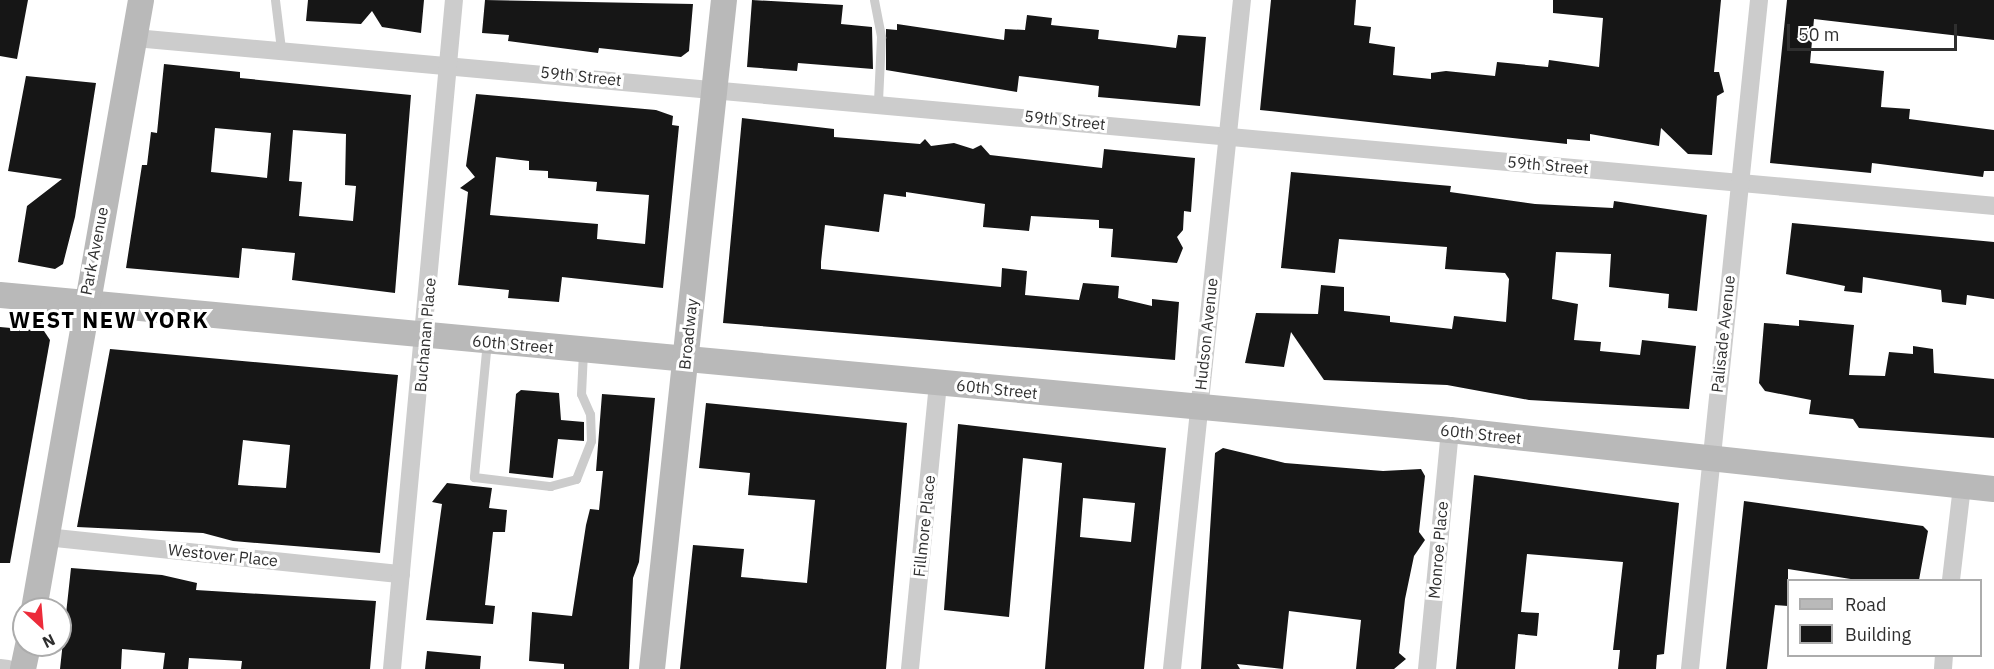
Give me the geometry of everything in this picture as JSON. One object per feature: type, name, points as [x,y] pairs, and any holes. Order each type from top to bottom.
[{"type":"street","name":"Park Avenue","points":[[36,597],[84,303],[141,0]]},
{"type":"street","name":"Buchanan Place","points":[[392,669],[426,336],[446,62],[454,0]]},
{"type":"street","name":"Broadway","points":[[652,669],[724,0]]},
{"type":"street","name":"Hudson Avenue","points":[[1172,669],[1242,0]]},
{"type":"street","name":"Palisade Avenue","points":[[1689,669],[1759,0]]},
{"type":"street","name":"59th Street","points":[[135,38],[446,62],[716,89],[878,102],[1994,206]]},
{"type":"street","name":"60th Street","points":[[0,295],[583,351],[938,382],[1198,410],[1449,430],[1994,489]]},
{"type":"street","name":"Fillmore Place","points":[[910,669],[938,382]]},
{"type":"street","name":"Monroe Place","points":[[1427,669],[1449,430]]},
{"type":"street","points":[[1951,579],[1962,486]]},
{"type":"street","name":"Westover Place","points":[[46,537],[400,574]]},
{"type":"street","points":[[0,668],[8,669]]},
{"type":"lane","points":[[275,0],[281,49]]},
{"type":"lane","points":[[874,0],[881,37],[878,102]]},
{"type":"lane","points":[[486,341],[474,477],[550,486],[576,479],[591,441],[590,414],[581,394],[583,351]]},
{"type":"building","points":[[0,0],[28,0],[17,59],[0,56]]},
{"type":"building","points":[[308,0],[424,0],[421,33],[382,27],[372,11],[361,24],[306,21]]},
{"type":"building","points":[[485,0],[693,4],[689,51],[681,57],[599,48],[598,53],[508,41],[509,35],[482,33]]},
{"type":"building","points":[[752,0],[843,5],[841,24],[872,27],[873,69],[798,63],[797,71],[747,67]]},
{"type":"building","points":[[1271,0],[1356,0],[1354,25],[1371,27],[1369,43],[1395,47],[1393,75],[1431,79],[1431,73],[1446,71],[1495,76],[1497,62],[1548,67],[1549,60],[1599,67],[1603,18],[1553,13],[1553,0],[1721,0],[1714,72],[1719,72],[1724,92],[1717,96],[1712,155],[1688,154],[1661,128],[1659,146],[1590,134],[1590,141],[1567,139],[1567,144],[1260,110]]},
{"type":"building","points":[[1787,0],[1994,0],[1994,40],[1814,19],[1810,63],[1884,71],[1881,107],[1910,109],[1909,119],[1994,130],[1994,171],[1984,171],[1983,177],[1872,163],[1871,173],[1770,163]]},
{"type":"building","points":[[1027,15],[1052,18],[1051,25],[1099,30],[1098,39],[1176,48],[1178,35],[1206,37],[1200,106],[1098,97],[1099,86],[1019,76],[1017,92],[886,70],[886,29],[897,30],[897,24],[1004,40],[1005,29],[1025,30]]},
{"type":"building","points":[[164,64],[240,72],[240,78],[411,95],[395,293],[292,280],[295,253],[242,248],[239,278],[126,268],[142,165],[147,165],[151,132],[157,133]],"holes":[[[215,128],[271,133],[267,178],[211,172]],[[293,130],[346,134],[345,185],[356,186],[353,221],[299,216],[302,182],[289,181]]]},
{"type":"building","points":[[26,76],[96,83],[75,217],[63,264],[55,269],[18,262],[27,206],[62,179],[8,171]]},
{"type":"building","points":[[476,94],[656,110],[673,116],[672,125],[679,126],[663,288],[562,277],[559,302],[508,298],[509,290],[458,285],[468,192],[460,188],[475,177],[466,166]],"holes":[[[496,157],[529,161],[529,170],[548,171],[548,178],[597,182],[596,191],[649,195],[645,244],[597,239],[598,224],[490,215]]]},
{"type":"building","points":[[742,118],[834,129],[834,137],[920,144],[925,139],[931,146],[954,143],[973,149],[981,145],[990,155],[1102,168],[1104,149],[1195,158],[1191,212],[1184,211],[1183,230],[1177,237],[1183,248],[1177,263],[1111,257],[1113,229],[1099,228],[1099,220],[1031,216],[1029,231],[983,227],[985,204],[906,192],[906,197],[884,194],[879,232],[825,225],[821,262],[821,269],[1001,287],[1002,268],[1027,271],[1025,295],[1079,300],[1083,283],[1119,286],[1118,298],[1152,306],[1152,299],[1179,302],[1175,360],[723,323]]},
{"type":"building","points":[[1291,172],[1451,186],[1450,192],[1535,204],[1613,208],[1614,201],[1707,215],[1697,311],[1668,308],[1669,294],[1609,287],[1611,254],[1556,252],[1552,299],[1578,304],[1574,340],[1601,342],[1600,351],[1640,355],[1642,340],[1696,346],[1689,409],[1529,400],[1447,385],[1324,380],[1291,332],[1284,367],[1245,363],[1256,313],[1318,314],[1321,285],[1344,287],[1344,311],[1390,316],[1390,322],[1452,329],[1454,316],[1506,322],[1509,279],[1505,273],[1445,269],[1447,247],[1339,239],[1335,273],[1281,268]]},
{"type":"building","points":[[1792,223],[1994,242],[1994,299],[1967,295],[1966,305],[1942,302],[1941,290],[1863,277],[1862,293],[1844,291],[1845,286],[1786,274]]},
{"type":"building","points":[[1799,320],[1854,325],[1849,375],[1885,376],[1889,352],[1913,354],[1913,346],[1933,349],[1934,373],[1994,379],[1994,438],[1859,428],[1853,419],[1809,414],[1811,400],[1765,391],[1759,383],[1764,323],[1799,326]]},
{"type":"building","points":[[0,327],[44,331],[50,340],[10,563],[0,563]]},
{"type":"building","points":[[110,349],[398,375],[380,553],[233,541],[203,533],[77,527]],"holes":[[[243,440],[290,445],[286,488],[238,485]]]},
{"type":"building","points":[[521,390],[559,393],[561,420],[584,422],[584,441],[558,439],[553,478],[509,473],[516,394]]},
{"type":"building","points":[[602,394],[655,398],[639,562],[633,578],[629,669],[564,669],[564,664],[529,661],[532,612],[572,616],[590,509],[599,510],[603,471],[596,471]]},
{"type":"building","points":[[706,403],[907,423],[886,669],[680,669],[693,545],[744,549],[741,577],[807,583],[815,500],[748,495],[750,473],[699,468]]},
{"type":"building","points":[[958,424],[1166,448],[1144,669],[1045,669],[1062,463],[1023,458],[1009,617],[944,610]],"holes":[[[1083,498],[1135,503],[1131,542],[1080,537]]]},
{"type":"building","points":[[1223,448],[1285,463],[1383,471],[1421,469],[1425,476],[1419,532],[1425,540],[1414,556],[1405,599],[1399,653],[1406,659],[1394,669],[1356,669],[1361,620],[1289,611],[1283,669],[1237,664],[1240,669],[1201,669],[1215,453]]},
{"type":"building","points":[[1474,475],[1679,503],[1664,654],[1657,655],[1656,669],[1618,669],[1620,650],[1613,650],[1623,562],[1527,554],[1521,612],[1539,613],[1537,636],[1518,634],[1515,669],[1456,669]]},
{"type":"building","points":[[447,483],[492,488],[489,508],[507,510],[505,532],[493,532],[485,605],[495,606],[493,624],[426,620],[442,504],[432,502]]},
{"type":"building","points":[[1744,501],[1923,526],[1928,531],[1919,579],[1851,579],[1788,569],[1787,606],[1775,605],[1767,669],[1726,669]]},
{"type":"building","points":[[71,568],[162,575],[197,583],[196,590],[376,601],[370,669],[241,669],[242,661],[189,658],[188,669],[163,669],[165,653],[122,649],[121,669],[60,669],[61,657],[72,657],[72,597],[68,597]]},
{"type":"building","points":[[427,651],[481,656],[480,669],[425,669]]},
{"type":"district","name":"WEST NEW YORK","points":[[109,320]]}]
